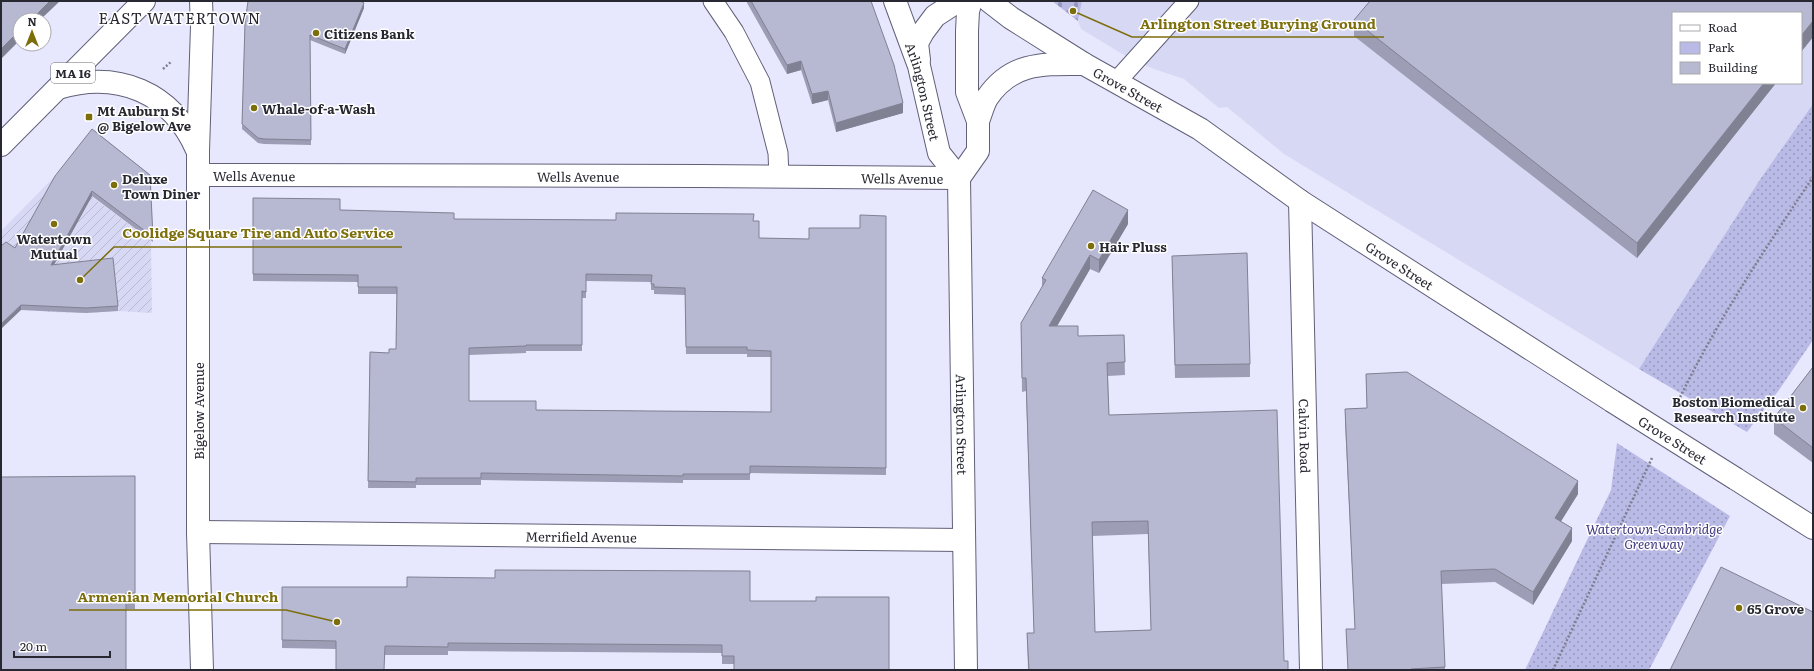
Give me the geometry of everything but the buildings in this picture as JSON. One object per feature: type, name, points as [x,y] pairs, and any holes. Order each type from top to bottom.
[{"type":"street","name":"MA 16","points":[[1,145],[144,1]]},
{"type":"street","name":"Bigelow Avenue","points":[[201,1],[202,26],[198,151],[198,532],[202,670]]},
{"type":"street","name":"Arlington Street","points":[[895,1],[919,66],[939,153],[959,178],[966,670]]},
{"type":"street","points":[[919,66],[917,43],[923,32],[935,16],[958,1]]},
{"type":"street","points":[[959,178],[978,151],[978,121],[967,92],[967,31],[968,11],[971,1]]},
{"type":"street","name":"Grove Street","points":[[989,1],[1012,18],[1084,64],[1200,129],[1300,201],[1813,528]]},
{"type":"street","points":[[978,121],[987,99],[999,85],[1017,70],[1041,64],[1084,64]]},
{"type":"street","name":"Bigelow Avenue","points":[[58,88],[74,83],[91,82],[108,83],[138,89],[151,96],[175,113],[192,137],[198,151]]},
{"type":"street","name":"Wells Avenue","points":[[198,175],[959,178]]},
{"type":"street","name":"Calvin Road","points":[[1300,201],[1311,670]]},
{"type":"street","name":"Merrifield Avenue","points":[[198,532],[964,540]]},
{"type":"lane","points":[[713,1],[734,32],[760,82],[778,153],[779,177]]},
{"type":"lane","points":[[1116,82],[1189,1]]},
{"type":"shaded area","points":[[1082,1],[1813,1],[1813,104],[1759,181],[1639,369],[1284,154],[1227,107],[1219,108],[1184,79],[1154,69],[1129,58],[1081,29],[1078,21]]},
{"type":"shaded area","points":[[59,172],[151,241],[152,313],[118,311],[86,313],[49,312],[8,308],[1,286],[1,231]]},
{"type":"green space","points":[[1052,1],[1082,1],[1078,21]]},
{"type":"green space","points":[[1813,104],[1813,340],[1779,390],[1747,432],[1639,369],[1759,181]]},
{"type":"green space","name":"Watertown-Cambridge Greenway","points":[[1617,443],[1730,516],[1649,670],[1525,670],[1611,490]]},
{"type":"place","name":"Arlington Street Burying Ground","points":[[1073,11]]},
{"type":"place","name":"Citizens Bank","points":[[316,33]]},
{"type":"place","name":"Whale-of-a-Wash","points":[[254,108]]},
{"type":"place","name":"Mt Auburn St @ Bigelow Ave","points":[[89,117]]},
{"type":"place","name":"Deluxe Town Diner","points":[[114,185]]},
{"type":"place","name":"Watertown Mutual","points":[[54,224]]},
{"type":"place","name":"Hair Pluss","points":[[1091,246]]},
{"type":"place","name":"Coolidge Square Tire and Auto Service","points":[[80,280]]},
{"type":"place","name":"Boston Biomedical Research Institute","points":[[1803,408]]},
{"type":"place","name":"65 Grove","points":[[1739,608]]},
{"type":"place","name":"Armenian Memorial Church","points":[[337,622]]},
{"type":"district","name":"EAST WATERTOWN","points":[[180,17]]}]
